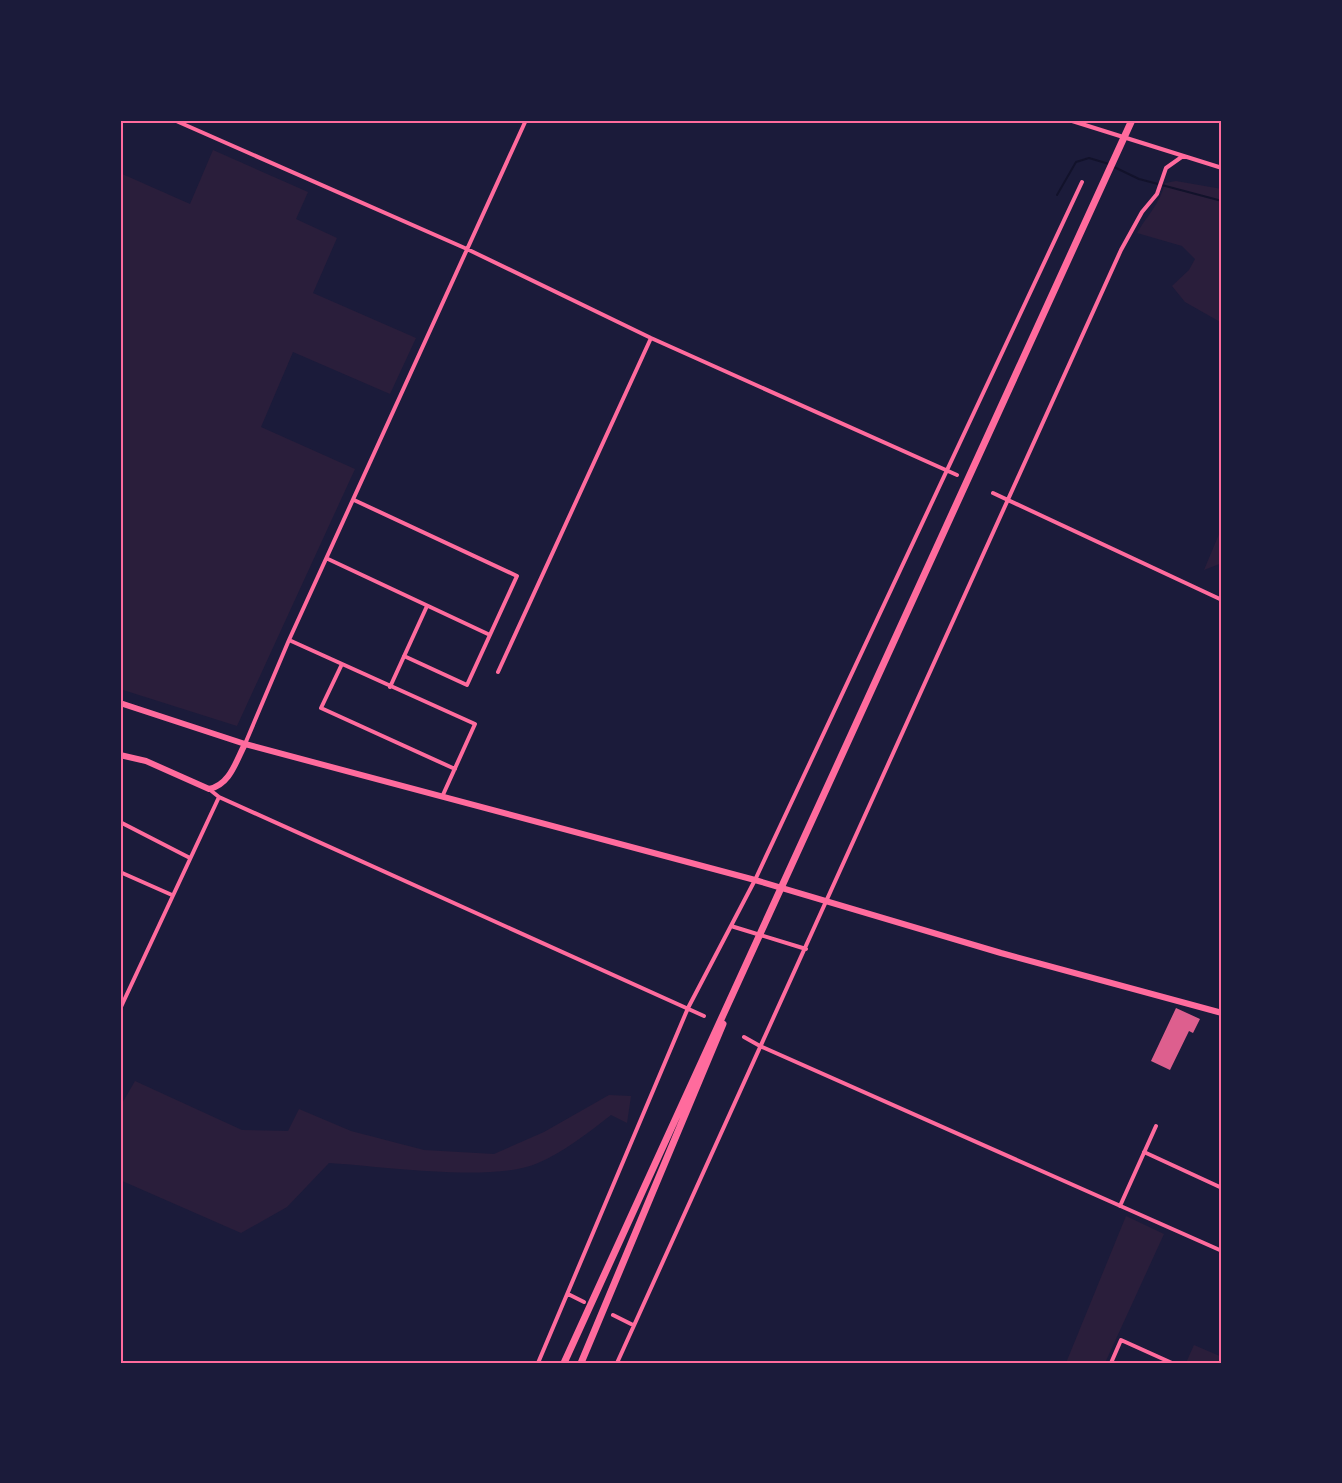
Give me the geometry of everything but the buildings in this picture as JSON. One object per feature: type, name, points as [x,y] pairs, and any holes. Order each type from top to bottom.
[{"type":"highway","points":[[564,1363],[1132,120]]},
{"type":"highway","points":[[581,1363],[749,961]]},
{"type":"main road","points":[[120,703],[245,744],[754,880],[1222,1013]]},
{"type":"main road","points":[[120,755],[146,761],[209,789],[219,787],[226,780],[245,744]]},
{"type":"street","points":[[174,120],[467,249],[651,338],[957,475]]},
{"type":"street","points":[[245,744],[289,640],[328,559],[526,120]]},
{"type":"street","points":[[1070,120],[1222,168]]},
{"type":"street","points":[[617,1363],[1121,250],[1142,212],[1157,194],[1166,168],[1183,156]]},
{"type":"street","points":[[538,1363],[688,1008],[754,880],[1082,182]]},
{"type":"street","points":[[498,672],[651,338]]},
{"type":"street","points":[[993,493],[1222,600]]},
{"type":"street","points":[[354,500],[517,576],[467,685],[404,656]]},
{"type":"street","points":[[328,559],[490,635]]},
{"type":"street","points":[[390,687],[427,606]]},
{"type":"street","points":[[289,640],[475,724],[442,797]]},
{"type":"street","points":[[342,664],[321,708],[455,769]]},
{"type":"street","points":[[209,789],[219,797],[704,1016]]},
{"type":"street","points":[[120,1009],[219,797]]},
{"type":"street","points":[[120,822],[190,858]]},
{"type":"street","points":[[120,872],[172,895]]},
{"type":"street","points":[[731,926],[806,949]]},
{"type":"street","points":[[744,1037],[1222,1251]]},
{"type":"street","points":[[1120,1206],[1156,1126]]},
{"type":"street","points":[[1144,1152],[1222,1188]]},
{"type":"street","points":[[568,1294],[584,1302]]},
{"type":"street","points":[[613,1315],[633,1325]]},
{"type":"street","points":[[1111,1363],[1121,1340],[1172,1363]]},
{"type":"shaded area","points":[[213,150],[308,192],[296,219],[337,238],[313,293],[416,338],[390,394],[293,352],[261,427],[355,469],[237,726],[120,689],[120,173],[190,204]]},
{"type":"shaded area","points":[[1176,181],[1222,189],[1222,323],[1185,302],[1172,286],[1189,270],[1195,259],[1182,246],[1137,233],[1157,203],[1165,183]]},
{"type":"shaded area","points":[[1222,527],[1222,563],[1204,570]]},
{"type":"shaded area","points":[[135,1081],[242,1130],[288,1131],[299,1109],[351,1131],[424,1150],[494,1154],[544,1132],[609,1095],[631,1096],[627,1123],[611,1115],[557,1153],[538,1163],[518,1169],[466,1173],[329,1163],[287,1207],[241,1233],[120,1180],[120,1107]]},
{"type":"shaded area","points":[[1126,1216],[1164,1234],[1105,1363],[1066,1363]]},
{"type":"shaded area","points":[[1194,1345],[1222,1357],[1222,1363],[1186,1363]]},
{"type":"waterway","points":[[1057,195],[1076,162],[1089,158],[1109,164]]},
{"type":"waterway","points":[[1114,167],[1139,179],[1222,201]]}]
